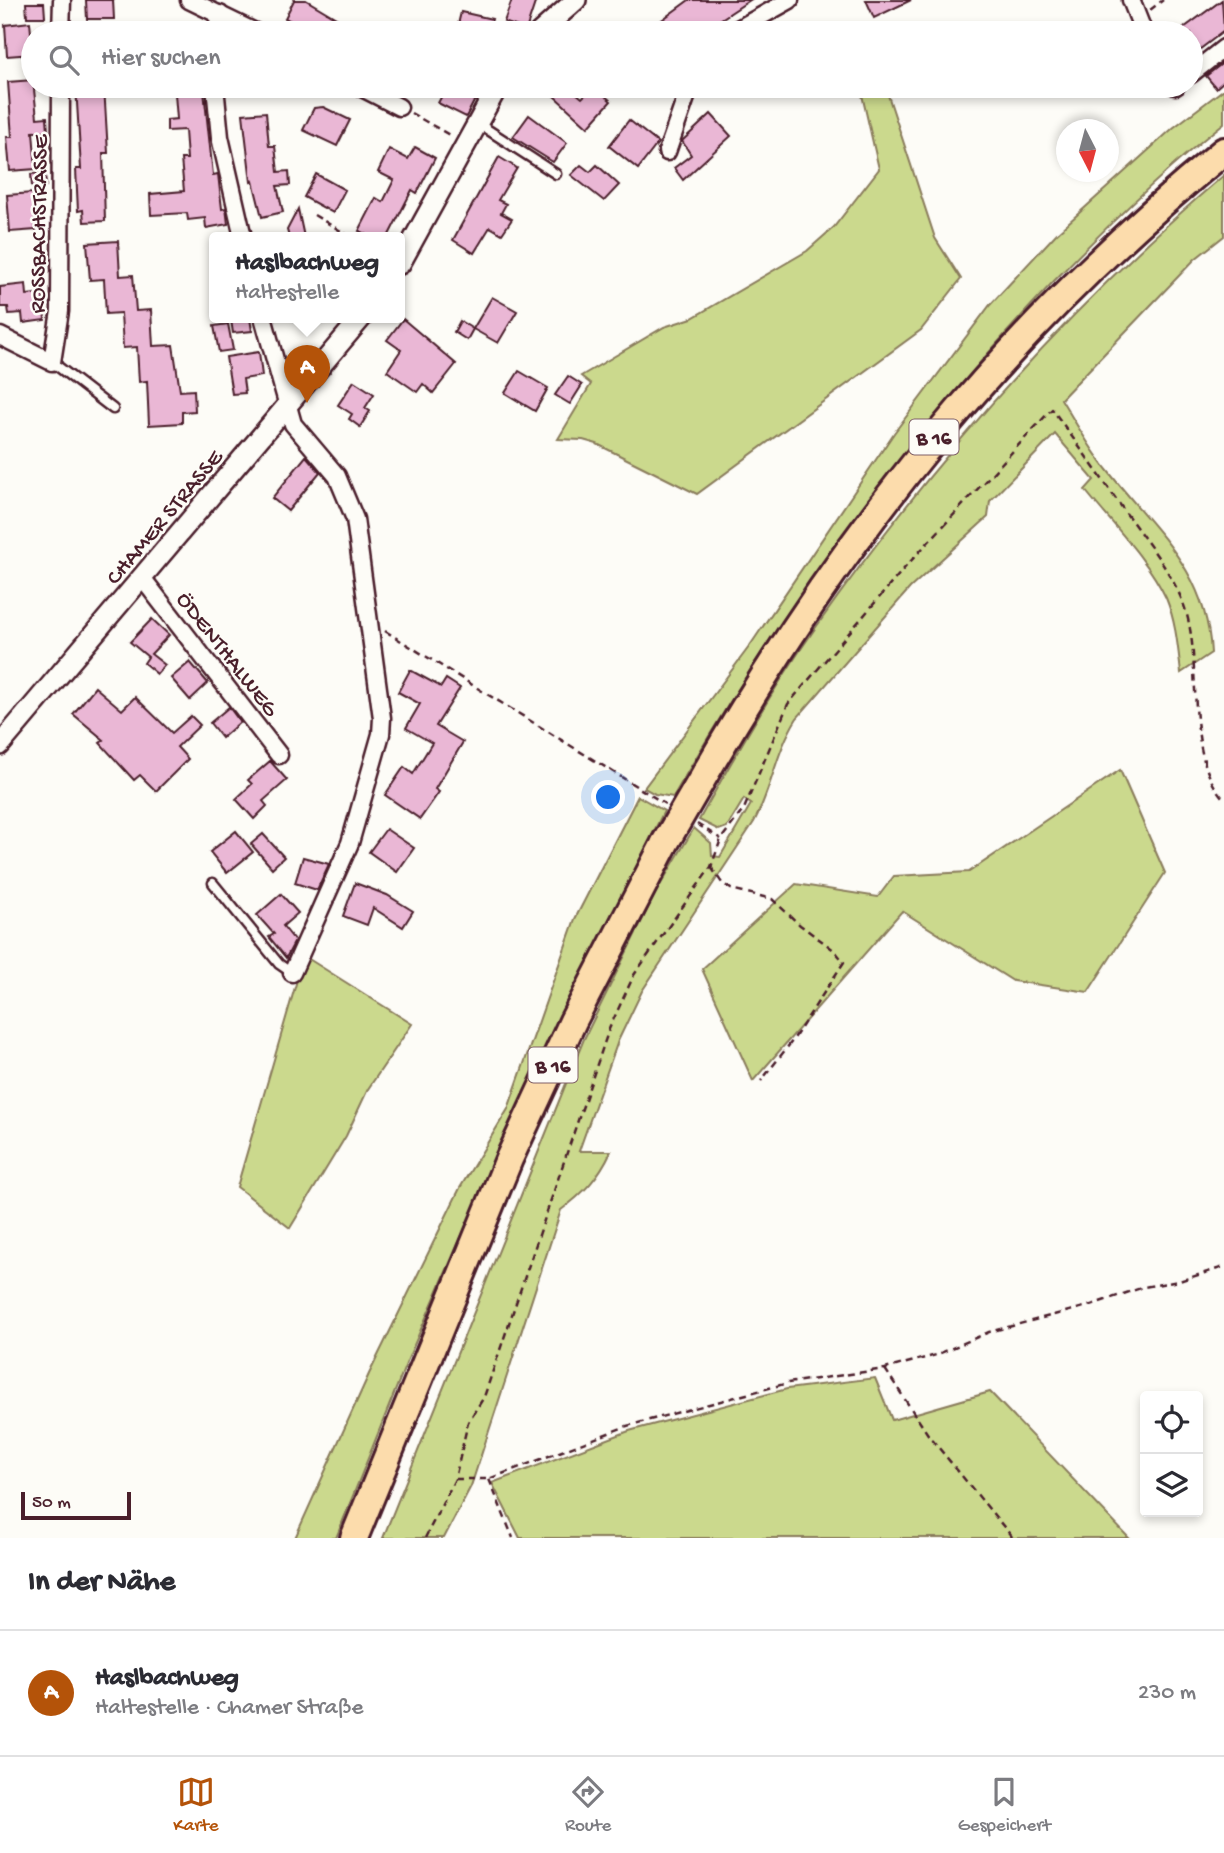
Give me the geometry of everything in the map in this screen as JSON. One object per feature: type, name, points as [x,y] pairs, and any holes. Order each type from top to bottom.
[{"type":"highway","name":"B 16","points":[[354,1538],[509,1159],[573,1021],[665,843],[801,616],[882,504],[968,395],[1098,261],[1224,151]]},
{"type":"street","points":[[61,21],[62,0]]},
{"type":"street","points":[[189,0],[234,21]]},
{"type":"street","points":[[553,21],[576,0]]},
{"type":"street","points":[[752,21],[790,0]]},
{"type":"street","points":[[1131,0],[1139,21]]},
{"type":"street","points":[[219,21],[220,14]]},
{"type":"street","points":[[1203,65],[1224,48]]},
{"type":"street","name":"ROSSBACHSTRASSE","points":[[52,362],[60,311],[61,98]]},
{"type":"street","points":[[216,98],[220,138],[242,232]]},
{"type":"street","points":[[381,98],[399,107]]},
{"type":"street","points":[[405,255],[491,98]]},
{"type":"street","points":[[667,152],[686,98]]},
{"type":"street","points":[[264,323],[286,409],[293,424],[318,451],[348,498],[362,548],[382,718],[381,734],[350,843],[292,974]]},
{"type":"street","name":"CHAMER STRASSE","points":[[0,745],[357,323]]},
{"type":"street","points":[[0,336],[52,362]]},
{"type":"street","name":"ÖDENTHALWEG","points":[[143,579],[279,755]]},
{"type":"lane","points":[[476,122],[556,174]]},
{"type":"lane","points":[[52,362],[113,409]]},
{"type":"lane","points":[[212,883],[279,964],[292,974]]},
{"type":"path","points":[[399,107],[465,143]]},
{"type":"path","points":[[314,215],[343,232]]},
{"type":"path","points":[[425,1538],[455,1479],[468,1422],[484,1397],[609,1030],[634,975],[711,866],[721,839],[744,809],[788,704],[908,564],[1052,409],[1155,551],[1172,581],[1190,626],[1198,722],[1206,766],[1224,799]]},
{"type":"path","points":[[371,621],[675,810]]},
{"type":"path","points":[[686,818],[721,839]]},
{"type":"path","points":[[711,866],[731,890],[772,899],[800,925],[834,950],[844,962],[793,1040],[761,1081]]},
{"type":"path","points":[[455,1479],[489,1479],[627,1426],[789,1383],[885,1369],[936,1355],[989,1332],[1224,1267]]},
{"type":"path","points":[[885,1369],[929,1437],[1013,1538]]},
{"type":"path","points":[[489,1479],[513,1538]]},
{"type":"green space","points":[[1224,89],[1224,123],[1179,160],[1053,282],[946,402],[896,464],[801,593],[673,797],[655,794],[644,788],[749,647],[894,433],[990,305],[1057,233],[1113,182],[1119,182],[1119,177],[1173,128]]},
{"type":"green space","points":[[863,98],[889,98],[935,238],[961,279],[921,330],[697,494],[597,444],[583,440],[558,439],[591,384],[581,376],[664,327],[692,318],[807,251],[834,227],[879,169]]},
{"type":"green space","points":[[1224,175],[1224,236],[1195,259],[1061,399],[1101,463],[1160,533],[1189,575],[1200,598],[1211,653],[1181,673],[1178,645],[1166,598],[1139,555],[1085,490],[1094,480],[1055,434],[990,501],[988,517],[910,588],[797,718],[784,743],[754,822],[642,991],[618,1041],[579,1151],[611,1151],[590,1184],[561,1210],[471,1486],[444,1538],[383,1538],[584,1039],[655,894],[694,828],[711,843],[712,856],[720,857],[751,804],[744,799],[727,827],[719,830],[699,820],[769,699],[798,653],[859,568],[954,447],[1057,333],[1111,278]]},
{"type":"green space","points":[[1120,770],[1165,873],[1088,992],[1013,981],[902,911],[753,1081],[702,969],[796,884],[878,897],[894,876],[969,872]]},
{"type":"green space","points":[[638,796],[664,811],[526,1088],[408,1359],[336,1538],[295,1538],[369,1374],[460,1188],[508,1109],[575,919]]},
{"type":"green space","points":[[304,956],[412,1024],[368,1089],[346,1136],[290,1228],[237,1187]]},
{"type":"green space","points":[[875,1378],[892,1420],[990,1392],[1129,1538],[520,1538],[492,1483],[629,1431],[787,1389]]},
{"type":"building","points":[[86,0],[113,0],[114,19],[87,19]]},
{"type":"building","points":[[294,0],[306,0],[341,21],[291,21],[285,18]]},
{"type":"building","points":[[512,0],[536,0],[529,21],[504,21]]},
{"type":"building","points":[[689,0],[750,0],[718,21],[660,21]]},
{"type":"building","points":[[866,0],[911,0],[874,18]]},
{"type":"building","points":[[1222,0],[1224,31],[1203,47],[1203,21],[1193,21]]},
{"type":"building","points":[[26,3],[44,3],[45,17],[27,17]]},
{"type":"building","points":[[461,12],[492,19],[491,21],[459,21]]},
{"type":"building","points":[[21,23],[21,55],[7,56],[5,25]]},
{"type":"building","points":[[1224,62],[1224,81],[1216,88],[1206,76]]},
{"type":"building","points":[[21,81],[21,98],[35,98],[37,118],[47,117],[48,131],[33,132],[36,169],[10,171],[7,137],[12,137],[8,82]]},
{"type":"building","points":[[77,98],[105,98],[108,153],[103,153],[105,221],[84,222],[83,210],[78,211],[76,169],[81,169]]},
{"type":"building","points":[[175,98],[205,98],[213,175],[218,174],[222,209],[226,208],[228,224],[206,228],[205,218],[188,220],[187,213],[151,215],[150,194],[184,191],[181,159],[187,159],[185,130],[167,131],[167,120],[177,119]]},
{"type":"building","points":[[441,98],[476,98],[466,117],[438,103]]},
{"type":"building","points":[[556,98],[608,98],[611,101],[588,127]]},
{"type":"building","points":[[323,107],[350,120],[337,146],[303,130],[314,108]]},
{"type":"building","points":[[266,112],[269,146],[275,146],[278,172],[289,171],[290,185],[277,186],[283,212],[262,217],[253,181],[251,182],[243,114]]},
{"type":"building","points":[[711,114],[731,136],[683,180],[674,168],[691,155],[682,141]]},
{"type":"building","points":[[529,115],[567,143],[553,162],[513,137]]},
{"type":"building","points":[[629,120],[658,143],[638,169],[609,146]]},
{"type":"building","points":[[415,147],[435,158],[417,193],[412,190],[391,232],[359,231],[376,198],[383,202],[394,180],[378,172],[389,149],[408,159]]},
{"type":"building","points":[[499,157],[517,168],[498,200],[506,204],[501,213],[512,219],[502,234],[490,227],[474,253],[453,240]]},
{"type":"building","points":[[581,165],[590,172],[597,165],[619,185],[604,201],[571,175]]},
{"type":"building","points":[[45,173],[46,186],[32,187],[31,174]]},
{"type":"building","points":[[316,174],[345,190],[333,213],[304,197]]},
{"type":"building","points":[[33,193],[36,230],[10,232],[7,195]]},
{"type":"building","points":[[298,209],[303,232],[287,230]]},
{"type":"building","points":[[118,241],[120,276],[133,275],[136,311],[151,310],[153,346],[173,345],[180,391],[194,390],[195,411],[182,412],[182,423],[149,425],[147,381],[139,382],[137,347],[123,348],[121,313],[106,314],[104,279],[90,280],[87,243]]},
{"type":"building","points":[[26,284],[27,295],[43,293],[45,320],[23,323],[22,313],[9,314],[8,307],[0,307],[0,287]]},
{"type":"building","points":[[492,297],[517,311],[498,343],[473,329]]},
{"type":"building","points":[[405,321],[456,364],[433,393],[423,384],[417,392],[387,371],[401,350],[387,340],[400,323]]},
{"type":"building","points":[[460,321],[473,329],[467,340],[454,332]]},
{"type":"building","points":[[231,323],[251,323],[252,331],[233,333]]},
{"type":"building","points":[[228,324],[233,350],[219,352],[214,326]]},
{"type":"building","points":[[259,352],[262,376],[243,379],[245,393],[232,394],[226,357]]},
{"type":"building","points":[[519,371],[548,388],[535,411],[505,393]]},
{"type":"building","points":[[568,376],[582,385],[570,404],[555,395]]},
{"type":"building","points":[[354,381],[374,394],[365,408],[370,411],[360,427],[349,419],[352,414],[338,405]]},
{"type":"building","points":[[306,456],[320,472],[288,511],[272,498]]},
{"type":"building","points":[[152,619],[169,635],[151,654],[165,665],[157,674],[144,663],[148,657],[130,642]]},
{"type":"building","points":[[190,662],[208,683],[190,700],[171,678]]},
{"type":"building","points":[[410,670],[441,687],[446,679],[460,688],[436,726],[463,742],[435,789],[439,792],[420,819],[385,795],[404,767],[413,774],[432,743],[406,728],[420,704],[398,692]]},
{"type":"building","points":[[95,687],[122,710],[135,697],[172,733],[191,716],[200,725],[177,747],[188,759],[156,791],[140,775],[134,780],[100,743],[104,740],[73,714]]},
{"type":"building","points":[[229,707],[240,722],[222,738],[210,723]]},
{"type":"building","points":[[270,761],[287,780],[263,801],[267,806],[254,819],[236,799],[252,784],[248,780]]},
{"type":"building","points":[[386,829],[414,848],[397,872],[369,852]]},
{"type":"building","points":[[236,831],[253,852],[227,873],[210,852]]},
{"type":"building","points":[[263,834],[284,857],[272,868],[251,844]]},
{"type":"building","points":[[303,857],[329,864],[317,890],[295,883]]},
{"type":"building","points":[[355,883],[387,895],[413,911],[403,927],[373,908],[367,925],[343,916]]},
{"type":"building","points":[[281,894],[298,913],[283,926],[295,941],[286,958],[269,937],[274,934],[257,915]]},
{"type":"place","name":"Haslbachweg","points":[[307,403]]}]
